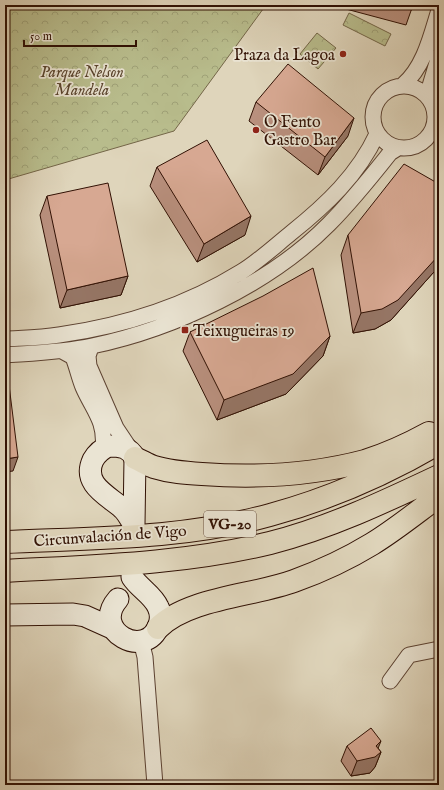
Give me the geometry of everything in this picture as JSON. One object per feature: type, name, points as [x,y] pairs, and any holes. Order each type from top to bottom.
[{"type":"highway","points":[[134,455],[154,467],[179,472],[243,476],[289,475],[328,469],[366,460],[410,443],[439,428]]},
{"type":"highway","name":"Circunvalación de Vigo","points":[[5,542],[152,534],[221,525],[269,516],[332,496],[414,458],[439,443]]},
{"type":"highway","name":"Circunvalación de Vigo","points":[[5,571],[113,565],[183,558],[271,542],[337,522],[439,476]]},
{"type":"highway","points":[[149,635],[169,619],[186,609],[269,589],[317,571],[371,545],[439,496]]},
{"type":"main road","points":[[116,446],[125,448],[134,455],[134,525],[122,508],[104,496],[96,488],[92,480],[90,471],[93,461],[103,448],[116,446]]},
{"type":"main road","points":[[5,615],[73,614],[85,616],[114,629],[125,640],[149,635],[160,614],[158,607],[138,586],[132,577],[130,585],[113,606],[111,614],[114,629]]},
{"type":"main road","points":[[73,614],[98,608],[121,597]]},
{"type":"street","points":[[403,85],[410,79],[419,64],[439,10]]},
{"type":"street","points":[[427,96],[439,56]]},
{"type":"street","points":[[403,85],[412,86],[427,96],[435,109],[436,117],[430,134],[424,141],[416,146],[398,148],[383,140],[377,134],[373,123],[372,112],[376,102],[383,93],[392,87],[403,85]]},
{"type":"street","points":[[5,339],[58,335],[115,324],[189,299],[241,272],[319,210],[347,182],[365,157],[377,134]]},
{"type":"street","points":[[5,355],[62,351],[91,347],[129,338],[182,319],[249,285],[284,262],[329,225],[390,153],[398,148]]},
{"type":"street","points":[[91,347],[88,356],[89,366],[116,428],[134,455]]},
{"type":"street","points":[[62,351],[73,357],[84,387],[102,421],[104,435],[103,448]]},
{"type":"street","points":[[149,635],[145,657],[155,785]]},
{"type":"street","points":[[390,681],[409,655],[439,649]]},
{"type":"green space","name":"Parque Nelson Mandela","points":[[5,5],[266,5],[174,131],[5,180]]},
{"type":"green space","points":[[349,13],[391,34],[385,46],[343,25]]},
{"type":"green space","points":[[317,33],[336,48],[318,69],[300,54]]},
{"type":"building","points":[[393,5],[413,5],[412,10]]},
{"type":"building","points":[[288,64],[354,118],[325,157],[256,102]]},
{"type":"building","points":[[207,140],[251,216],[204,244],[157,167]]},
{"type":"building","points":[[404,164],[439,184],[439,255],[398,300],[382,309],[361,313],[348,235]]},
{"type":"building","points":[[108,183],[128,276],[67,290],[47,196]]},
{"type":"building","points":[[313,268],[330,336],[293,374],[224,400],[190,332],[263,296]]},
{"type":"building","points":[[6,361],[18,457],[5,459],[5,362]]},
{"type":"building","points":[[371,728],[381,741],[376,746],[381,752],[375,757],[357,761],[347,746]]},
{"type":"tunnel","points":[[132,577],[134,525]]},
{"type":"place","name":"Praza da Lagoa","points":[[343,54]]},
{"type":"place","name":"O Fento Gastro Bar","points":[[256,130]]},
{"type":"place","name":"Teixugueiras 19","points":[[185,330]]}]
